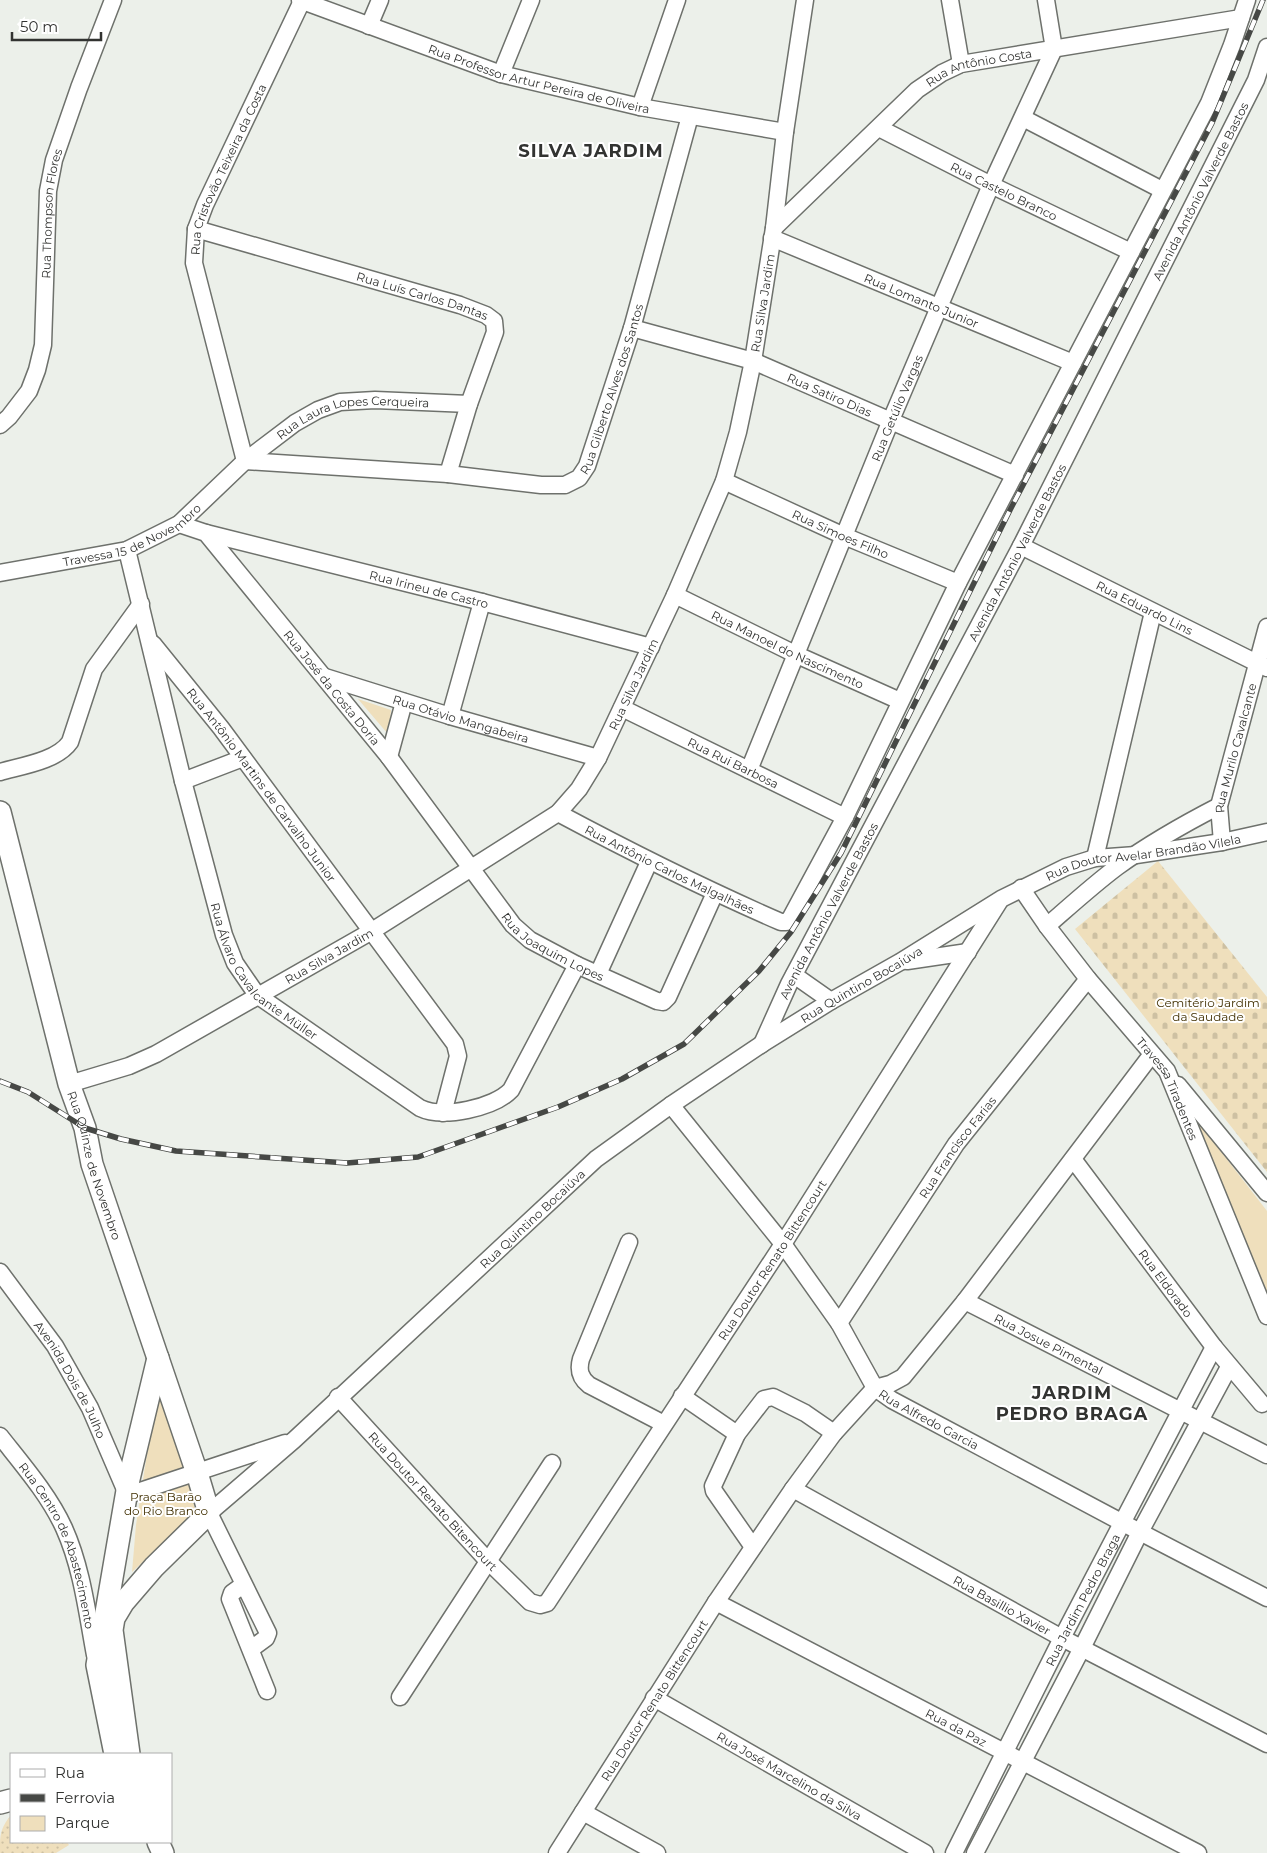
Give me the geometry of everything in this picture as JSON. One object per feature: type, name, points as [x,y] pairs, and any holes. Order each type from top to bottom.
[{"type":"main road","name":"Rua Quinze de Novembro","points":[[0,812],[69,1084],[85,1128],[92,1164],[209,1513]]},
{"type":"main road","points":[[115,1753],[97,1664],[107,1630],[118,1541],[127,1494],[158,1357]]},
{"type":"main road","name":"Rua Quintino Bocaiúva","points":[[107,1630],[117,1611],[143,1579],[209,1513]]},
{"type":"main road","points":[[118,1541],[124,1574],[133,1579],[143,1579]]},
{"type":"main road","points":[[107,1630],[129,1753]]},
{"type":"street","name":"Rua Thompson Flores","points":[[0,426],[29,391],[37,370],[43,344],[48,191],[54,160],[113,0]]},
{"type":"street","name":"Rua Professor Artur Pereira de Oliveira","points":[[301,0],[501,74],[640,107],[785,132]]},
{"type":"street","name":"Rua Cristovão Teixeira da Costa","points":[[245,461],[194,263],[196,229],[205,205],[301,0]]},
{"type":"street","points":[[369,26],[380,0]]},
{"type":"street","points":[[501,74],[532,0]]},
{"type":"street","points":[[640,107],[677,0]]},
{"type":"street","name":"Rua Silva Jardim","points":[[69,1084],[129,1066],[156,1054],[372,931],[558,813],[579,789],[598,758],[651,647],[724,481],[738,432],[753,361],[773,233],[785,132],[805,0]]},
{"type":"street","points":[[950,0],[961,64]]},
{"type":"street","points":[[1046,0],[1054,49]]},
{"type":"street","points":[[845,817],[958,583],[1209,103],[1247,0]]},
{"type":"street","name":"Rua Antônio Costa","points":[[773,233],[917,90],[942,73],[961,64],[1241,18]]},
{"type":"street","name":"Rua Getúlio Vargas","points":[[749,770],[891,420],[991,185],[1054,49]]},
{"type":"street","name":"Avenida Antônio Valverde Bastos","points":[[762,1044],[794,975],[1021,546],[1261,83],[1266,53]]},
{"type":"street","name":"Rua Gilberto Alves dos Santos","points":[[245,461],[448,474],[542,485],[566,484],[579,478],[587,466],[632,328],[690,116]]},
{"type":"street","points":[[1023,118],[1162,190]]},
{"type":"street","name":"Rua Castelo Branco","points":[[879,128],[991,185],[1131,252]]},
{"type":"street","name":"Rua Luís Carlos Dantas","points":[[196,229],[460,305],[486,315],[494,322],[495,332],[469,404],[448,474]]},
{"type":"street","name":"Rua Lomanto Junior","points":[[773,233],[1073,363]]},
{"type":"street","name":"Rua Satiro Dias","points":[[632,328],[753,361],[891,420],[1014,476]]},
{"type":"street","name":"Rua Laura Lopes Cerqueira","points":[[245,461],[318,410],[340,402],[375,400],[469,404]]},
{"type":"street","name":"Travessa 15 de Novembro","points":[[0,573],[127,550],[179,524],[245,461]]},
{"type":"street","name":"Rua Simoes Filho","points":[[724,481],[844,536],[958,583]]},
{"type":"street","points":[[179,524],[206,533]]},
{"type":"street","name":"Rua Irineu de Castro","points":[[206,533],[482,602],[651,647]]},
{"type":"street","name":"Rua José da Costa Doria","points":[[206,533],[389,757],[471,867]]},
{"type":"street","name":"Rua Eduardo Lins","points":[[1021,546],[1262,666]]},
{"type":"street","name":"Rua Álvaro Cavalcante Müller","points":[[127,550],[183,781],[224,935],[236,963],[257,995],[420,1108],[427,1112],[443,1113],[472,1109],[502,1098],[512,1090],[577,966]]},
{"type":"street","name":"Rua Manoel do Nascimento","points":[[675,595],[797,655],[900,701]]},
{"type":"street","points":[[450,716],[482,602]]},
{"type":"street","points":[[0,772],[56,755],[70,742],[94,669],[141,604]]},
{"type":"street","points":[[1095,858],[1153,612]]},
{"type":"street","name":"Rua Murilo Cavalcante","points":[[1222,842],[1219,806],[1262,666],[1267,626]]},
{"type":"street","name":"Rua Antônio Martins de Carvalho Junior","points":[[150,640],[243,758],[455,1044],[458,1056],[443,1113]]},
{"type":"street","name":"Rua Otávio Mangabeira","points":[[325,678],[598,758]]},
{"type":"street","points":[[389,757],[404,702]]},
{"type":"street","name":"Rua Rui Barbosa","points":[[622,708],[845,817]]},
{"type":"street","points":[[183,781],[243,758]]},
{"type":"street","points":[[1047,926],[1084,893],[1119,866],[1190,821],[1219,806]]},
{"type":"street","name":"Rua Antônio Carlos Malgalhães","points":[[558,813],[649,862],[715,894],[782,923],[790,919],[845,817]]},
{"type":"street","name":"Rua Doutor Avelar Brandão Vilela","points":[[1021,888],[1066,867],[1095,858],[1136,855],[1222,842],[1267,832]]},
{"type":"street","points":[[598,974],[649,862]]},
{"type":"street","name":"Rua Joaquim Lopes","points":[[471,867],[499,908],[512,924],[530,940],[577,966],[663,1002],[668,997],[715,894]]},
{"type":"street","name":"Travessa Tiradentes","points":[[1021,888],[1047,926],[1088,979],[1167,1071],[1267,1316]]},
{"type":"street","name":"Rua Quintino Bocaiúva","points":[[209,1513],[294,1440],[596,1159],[762,1044],[830,1001],[900,962],[1001,898],[1021,888]]},
{"type":"street","name":"Rua Doutor Renato Bittencourt","points":[[530,1602],[540,1605],[548,1603],[783,1244],[1001,898]]},
{"type":"street","points":[[900,962],[968,952]]},
{"type":"street","points":[[794,975],[830,1001]]},
{"type":"street","name":"Rua Francisco Farias","points":[[839,1323],[956,1144],[1088,979]]},
{"type":"street","points":[[876,1388],[890,1384],[903,1377],[965,1301],[1152,1054]]},
{"type":"street","points":[[1167,1071],[1267,1193]]},
{"type":"street","name":"Rua Alfredo Garcia","points":[[672,1105],[783,1244],[839,1323],[876,1388],[892,1400],[1267,1598]]},
{"type":"street","name":"Rua Eldorado","points":[[1073,1159],[1214,1347],[1262,1404]]},
{"type":"street","points":[[629,1242],[581,1359],[579,1370],[589,1385],[664,1424]]},
{"type":"street","name":"Avenida Dois de Julho","points":[[0,1272],[55,1346],[90,1408],[127,1494]]},
{"type":"street","name":"Rua Josue Pimental","points":[[965,1301],[1267,1455]]},
{"type":"street","name":"Rua Jardim Pedro Braga","points":[[954,1853],[1062,1638],[1214,1347]]},
{"type":"street","name":"Rua Jardim Pedro Braga","points":[[975,1853],[1140,1532],[1229,1366]]},
{"type":"street","name":"Rua Doutor Renato Bittencourt","points":[[557,1853],[654,1698],[753,1547],[834,1433],[876,1388]]},
{"type":"street","points":[[682,1396],[737,1434]]},
{"type":"street","points":[[753,1547],[714,1491],[713,1486],[737,1434],[764,1398],[769,1397],[773,1397],[805,1413],[834,1433]]},
{"type":"street","name":"Rua Doutor Renato Bitencourt","points":[[338,1398],[487,1560],[530,1602]]},
{"type":"street","name":"Rua Centro de Abastecimento","points":[[0,1436],[32,1477],[64,1528],[78,1566],[97,1664]]},
{"type":"street","points":[[127,1494],[197,1473],[294,1440]]},
{"type":"street","points":[[400,1696],[552,1463]]},
{"type":"street","name":"Rua Basillio Xavier","points":[[793,1489],[1062,1638],[1267,1744]]},
{"type":"street","points":[[209,1513],[268,1633],[266,1638],[251,1649],[267,1691]]},
{"type":"street","name":"Rua da Paz","points":[[716,1602],[1198,1853]]},
{"type":"street","name":"Rua José Marcelino da Silva","points":[[654,1698],[925,1853]]},
{"type":"street","points":[[582,1812],[657,1853]]},
{"type":"green space","points":[[358,699],[391,710],[388,735],[388,734]]},
{"type":"green space","name":"Cemitério Jardim da Saudade","points":[[1158,861],[1267,997],[1267,1172],[1075,929]]},
{"type":"green space","points":[[1191,1113],[1267,1211],[1267,1302]]},
{"type":"green space","name":"Praça Barão do Rio Branco","points":[[161,1397],[165,1399],[196,1512],[132,1572],[136,1525],[155,1402]]},
{"type":"green space","points":[[10,1816],[10,1843],[68,1843],[69,1845],[56,1853],[0,1853],[1,1832]]},
{"type":"railway","points":[[0,1081],[28,1092],[85,1128],[121,1139],[176,1151],[347,1163],[418,1157],[558,1107],[622,1079],[684,1044],[759,971],[791,932],[841,853],[1010,510],[1212,123],[1263,0]]},
{"type":"district","name":"SILVA JARDIM","points":[[591,151]]},
{"type":"district","name":"JARDIM PEDRO BRAGA","points":[[1072,1404]]}]
